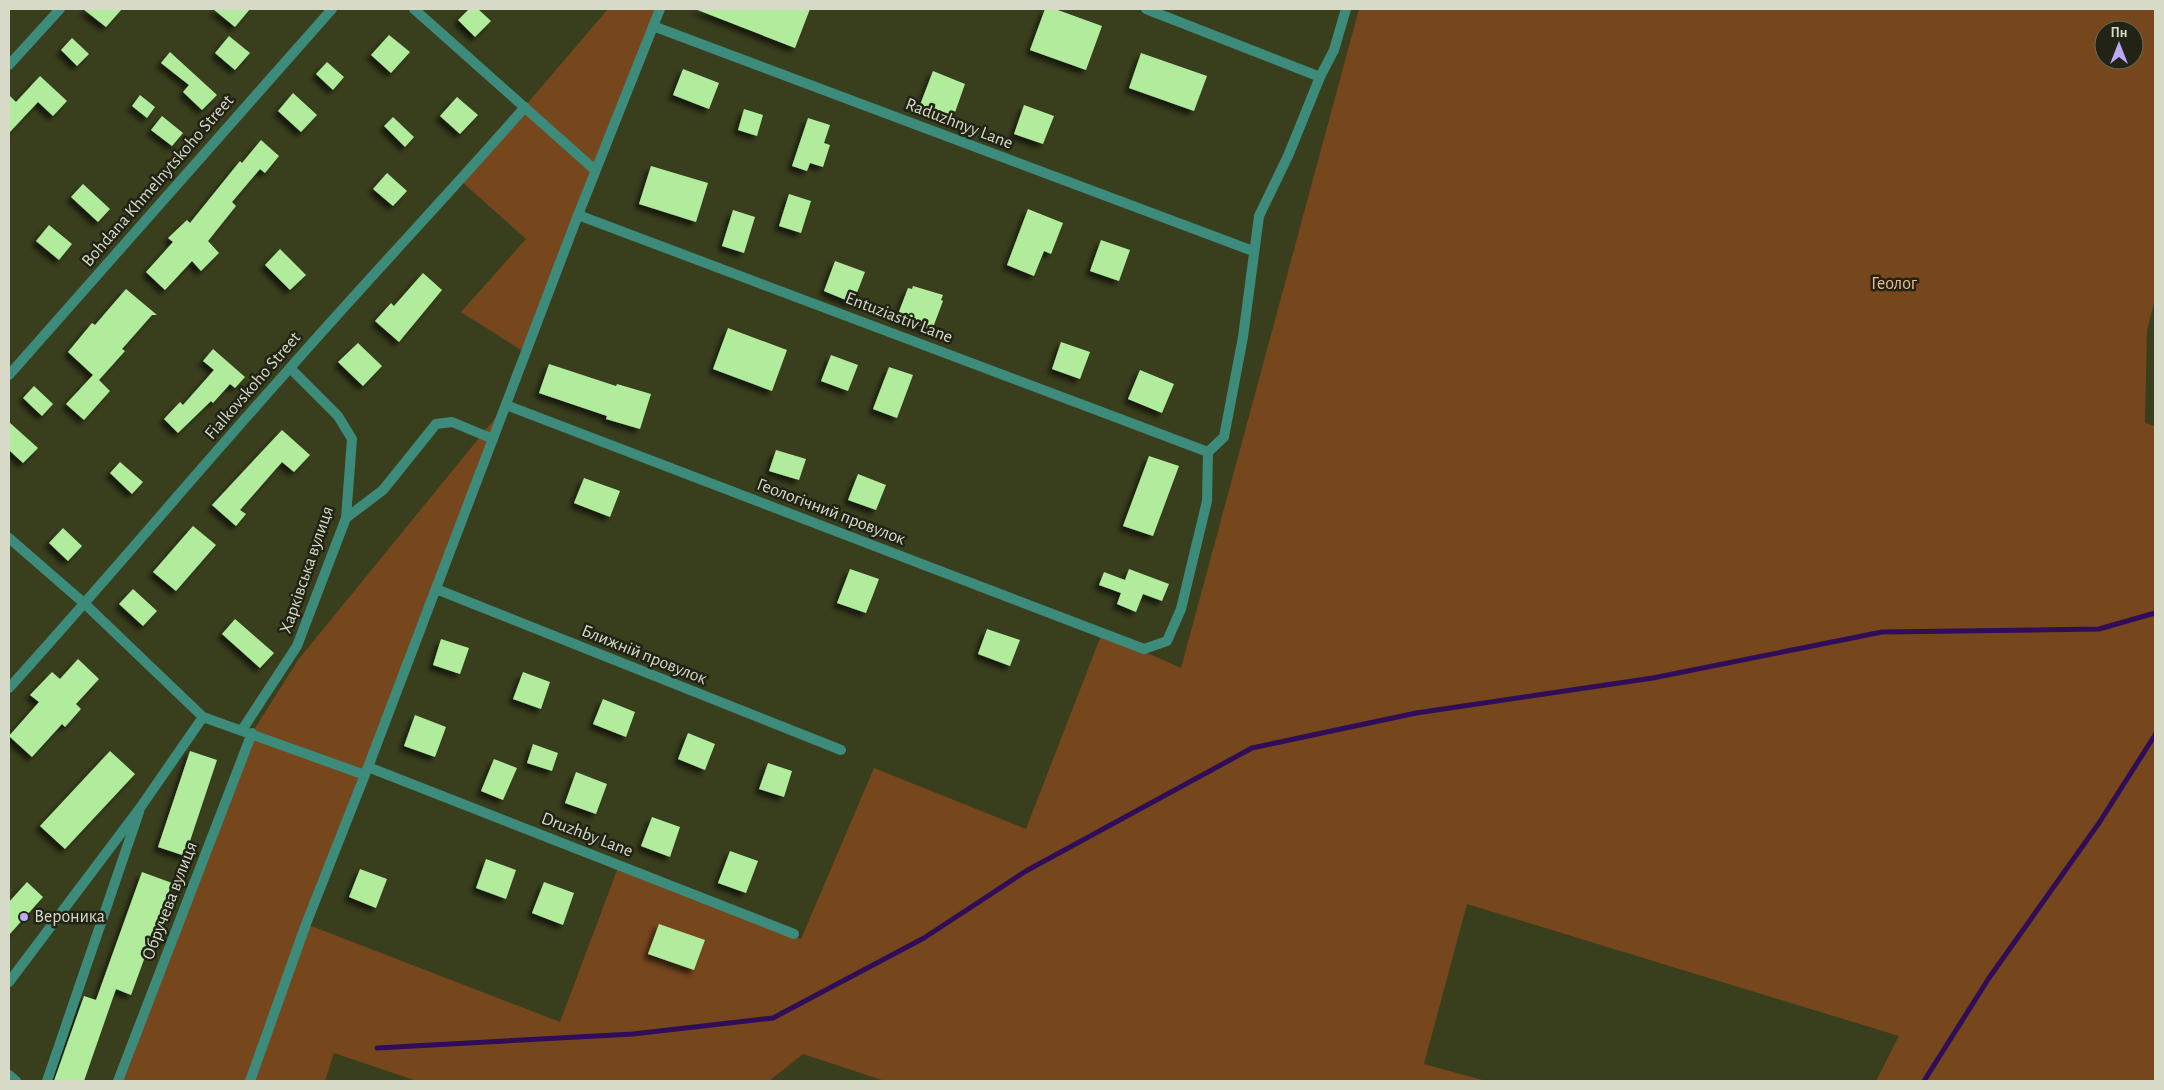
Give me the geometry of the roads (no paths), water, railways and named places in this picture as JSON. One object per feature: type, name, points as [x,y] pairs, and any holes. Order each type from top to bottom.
[{"type":"street","points":[[9,65],[60,9]]},
{"type":"street","name":"Bohdana Khmelnytskoho Street","points":[[9,375],[332,9]]},
{"type":"street","points":[[414,9],[595,170]]},
{"type":"street","points":[[250,1081],[306,924],[367,771],[595,170],[660,9]]},
{"type":"street","points":[[1146,9],[1320,77]]},
{"type":"street","points":[[1208,452],[1224,437],[1243,337],[1259,216],[1288,156],[1320,77],[1334,50],[1346,9]]},
{"type":"street","name":"Raduzhnyy Lane","points":[[653,26],[1253,252]]},
{"type":"street","name":"Fialkovskoho Street","points":[[9,688],[85,604],[290,368],[461,181],[525,107]]},
{"type":"street","name":"Entuziastiv Lane","points":[[578,215],[1208,452]]},
{"type":"street","name":"Харківська вулиця","points":[[247,732],[297,646],[346,518],[352,439],[338,416],[290,368]]},
{"type":"street","name":"Геологічний провулок","points":[[506,404],[1144,650],[1167,641],[1181,609],[1207,501],[1208,452]]},
{"type":"street","points":[[346,518],[383,490],[436,424],[452,422],[493,439]]},
{"type":"street","points":[[9,538],[85,604],[204,717],[140,808],[9,982]]},
{"type":"street","name":"Ближній провулок","points":[[436,589],[841,750]]},
{"type":"street","name":"Druzhby Lane","points":[[204,717],[367,771],[794,934]]},
{"type":"street","name":"Обручева вулиця","points":[[118,1081],[247,732]]},
{"type":"street","points":[[47,1081],[140,808]]},
{"type":"street","points":[[9,1075],[16,1081]]},
{"type":"waterway","points":[[377,1048],[633,1034],[773,1018],[924,938],[1026,871],[1252,748],[1416,713],[1653,678],[1882,632],[2099,629],[2155,613]]},
{"type":"waterway","points":[[1924,1081],[1989,978],[2099,823],[2155,735]]},
{"type":"place","name":"Вероника","points":[[24,917]]},
{"type":"park label","name":"Геолог","points":[[1894,284]]}]
